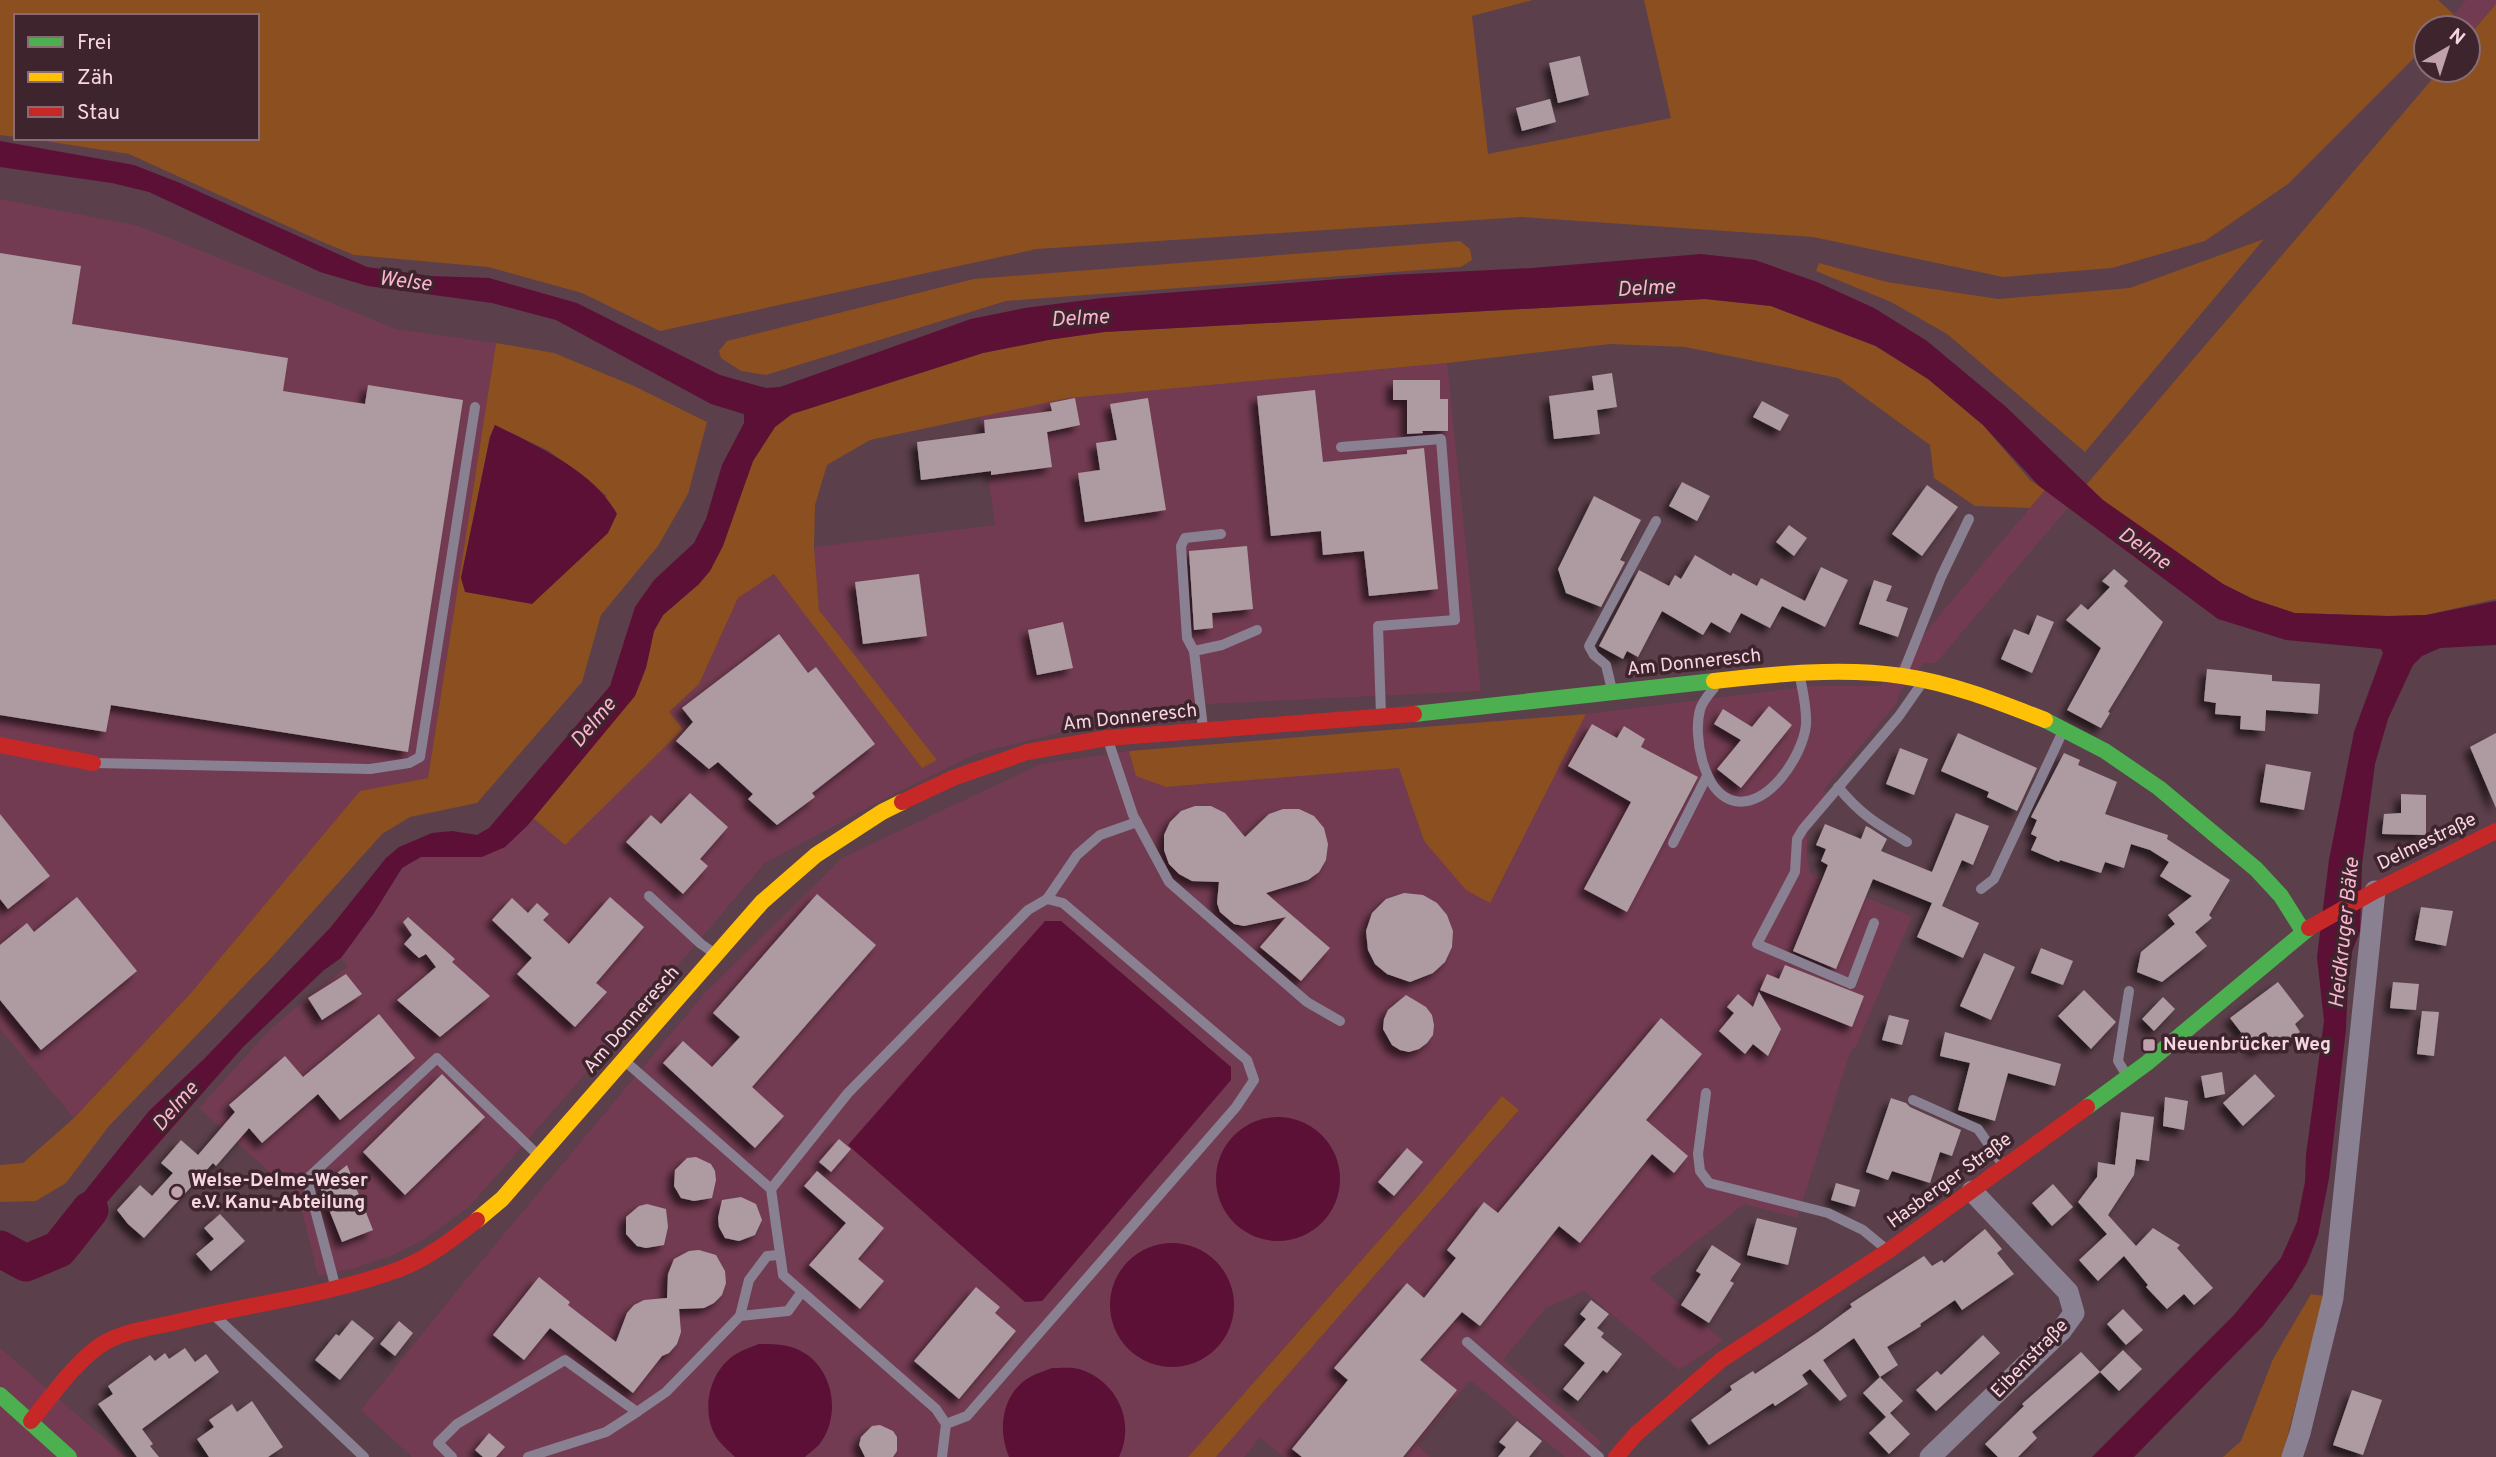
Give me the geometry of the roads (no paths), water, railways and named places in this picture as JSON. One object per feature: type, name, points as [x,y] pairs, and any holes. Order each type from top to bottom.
[{"type":"street","name":"Am Donneresch","points":[[31,1421],[81,1362],[104,1343],[132,1333],[212,1313],[336,1288],[401,1268],[449,1243],[502,1199],[762,902],[816,855],[882,812],[953,778],[1027,752],[1107,738],[1381,718],[1720,680],[1800,674],[1902,676],[2002,703],[2064,729],[2105,751],[2159,788],[2256,869],[2281,896],[2303,931]]},
{"type":"street","points":[[0,745],[93,763]]},
{"type":"street","name":"Delmestraße","points":[[2303,931],[2317,921],[2496,831]]},
{"type":"street","points":[[2292,1457],[2333,1298],[2375,891]]},
{"type":"street","name":"Hasberger Straße","points":[[1616,1457],[1636,1434],[1721,1360],[1888,1251],[2128,1077],[2303,931]]},
{"type":"street","name":"Eibenstraße","points":[[1930,1457],[2061,1331],[2074,1312],[2068,1292],[1972,1191]]},
{"type":"street","points":[[0,1395],[69,1457]]},
{"type":"lane","points":[[93,763],[370,769],[409,763],[419,757],[475,407]]},
{"type":"lane","points":[[1341,447],[1441,439],[1455,620],[1378,626],[1381,718]]},
{"type":"lane","points":[[1902,676],[1941,577],[1969,519]]},
{"type":"lane","points":[[1612,693],[1606,665],[1594,655],[1589,646],[1656,520]]},
{"type":"lane","points":[[1203,731],[1194,652],[1187,638],[1181,546],[1185,538],[1221,534]]},
{"type":"lane","points":[[1194,652],[1222,645],[1257,630]]},
{"type":"lane","points":[[1720,680],[1700,709],[1697,731],[1707,776],[1729,800],[1747,803],[1775,785],[1799,750],[1806,725],[1800,674]]},
{"type":"lane","points":[[1874,923],[1852,984],[1758,944],[1795,872],[1797,839],[1899,716],[1923,681]]},
{"type":"lane","points":[[1982,889],[1994,879],[2064,729]]},
{"type":"lane","points":[[1107,738],[1137,822],[1169,883],[1307,1002],[1340,1021]]},
{"type":"lane","points":[[1673,843],[1707,776]]},
{"type":"lane","points":[[1838,787],[1868,819],[1907,842]]},
{"type":"lane","points":[[771,1189],[848,1093],[1028,910],[1048,899],[1077,855],[1100,835],[1137,822]]},
{"type":"lane","points":[[649,896],[701,944],[717,954]]},
{"type":"lane","points":[[946,1423],[967,1416],[1236,1107],[1254,1080],[1247,1060],[1063,903],[1048,899]]},
{"type":"lane","points":[[2128,1077],[2118,1061],[2129,991]]},
{"type":"lane","points":[[336,1288],[307,1179],[437,1058],[541,1157]]},
{"type":"lane","points":[[624,1061],[771,1189],[783,1275],[936,1409],[946,1423],[942,1457]]},
{"type":"lane","points":[[1706,1093],[1698,1154],[1700,1171],[1709,1183],[1828,1213],[1863,1230],[1888,1251]]},
{"type":"lane","points":[[1913,1100],[1979,1129],[2005,1167]]},
{"type":"lane","points":[[527,1457],[606,1432],[666,1392],[740,1316],[749,1280],[767,1256],[780,1255]]},
{"type":"lane","points":[[740,1316],[788,1311],[801,1293]]},
{"type":"lane","points":[[212,1313],[365,1457]]},
{"type":"lane","points":[[1467,1342],[1599,1457]]},
{"type":"lane","points":[[452,1457],[438,1443],[457,1424],[565,1360],[637,1412]]},
{"type":"water","points":[[0,141],[134,165],[367,267],[431,276],[489,278],[577,303],[720,375],[766,388],[780,387],[971,319],[1025,308],[1102,298],[1701,254],[1755,260],[1817,282],[1874,308],[1927,341],[2005,406],[2103,500],[2223,584],[2253,599],[2295,613],[2388,616],[2426,615],[2496,601],[2496,645],[2440,648],[2422,656],[2413,665],[2388,719],[2375,764],[2362,865],[2360,931],[2349,959],[2346,1029],[2329,1178],[2318,1235],[2307,1263],[2263,1326],[2134,1457],[2092,1457],[2234,1315],[2281,1258],[2297,1222],[2305,1182],[2306,1155],[2324,1021],[2317,957],[2329,860],[2354,732],[2383,653],[2381,649],[2286,640],[2218,619],[2039,486],[1983,425],[1928,379],[1876,346],[1771,306],[1705,299],[1104,332],[983,353],[792,414],[775,427],[753,461],[723,546],[710,571],[663,615],[654,631],[646,668],[635,696],[528,825],[505,847],[482,857],[421,857],[402,868],[341,958],[324,970],[243,1047],[92,1219],[59,1249],[78,1200],[149,1111],[204,1059],[330,928],[386,858],[399,847],[432,833],[452,831],[477,835],[489,828],[610,686],[635,607],[654,580],[694,543],[706,519],[722,465],[744,423],[744,414],[711,404],[556,320],[492,303],[368,286],[320,272],[149,192],[112,183],[0,167]]},
{"type":"water","points":[[495,425],[546,451],[579,472],[607,499],[617,514],[608,533],[532,604],[465,592],[461,578],[490,437]]},
{"type":"water","points":[[1045,921],[1061,921],[1231,1067],[1231,1080],[1042,1301],[1025,1302],[848,1145]]},
{"type":"water","points":[[1278,1117],[1302,1122],[1322,1135],[1335,1155],[1340,1179],[1335,1203],[1322,1223],[1302,1236],[1278,1241],[1254,1236],[1234,1223],[1221,1203],[1216,1179],[1221,1155],[1234,1135],[1254,1122]]},
{"type":"water","points":[[1172,1243],[1196,1248],[1216,1261],[1229,1281],[1234,1305],[1229,1329],[1216,1349],[1196,1362],[1172,1367],[1148,1362],[1128,1349],[1115,1329],[1110,1305],[1115,1281],[1128,1261],[1148,1248]]},
{"type":"water","points":[[759,1344],[783,1345],[801,1351],[815,1362],[828,1383],[831,1420],[819,1444],[805,1457],[735,1457],[719,1441],[713,1430],[708,1406],[714,1381],[728,1360]]},
{"type":"water","points":[[1052,1368],[1079,1369],[1104,1383],[1113,1393],[1124,1416],[1124,1443],[1119,1457],[1009,1457],[1003,1435],[1004,1412],[1008,1402],[1021,1384]]},
{"type":"waterway","name":"Delme","points":[[0,1249],[26,1263],[59,1249],[90,1210]]},
{"type":"place","name":"Neuenbrücker Weg","points":[[2149,1045]]},
{"type":"place","name":"Welse-Delme-Weser e.V. Kanu-Abteilung","points":[[177,1192]]},
{"type":"water label","name":"Welse","points":[[405,282]]},
{"type":"water label","name":"Heidkruger Bäke","points":[[2345,933]]}]
